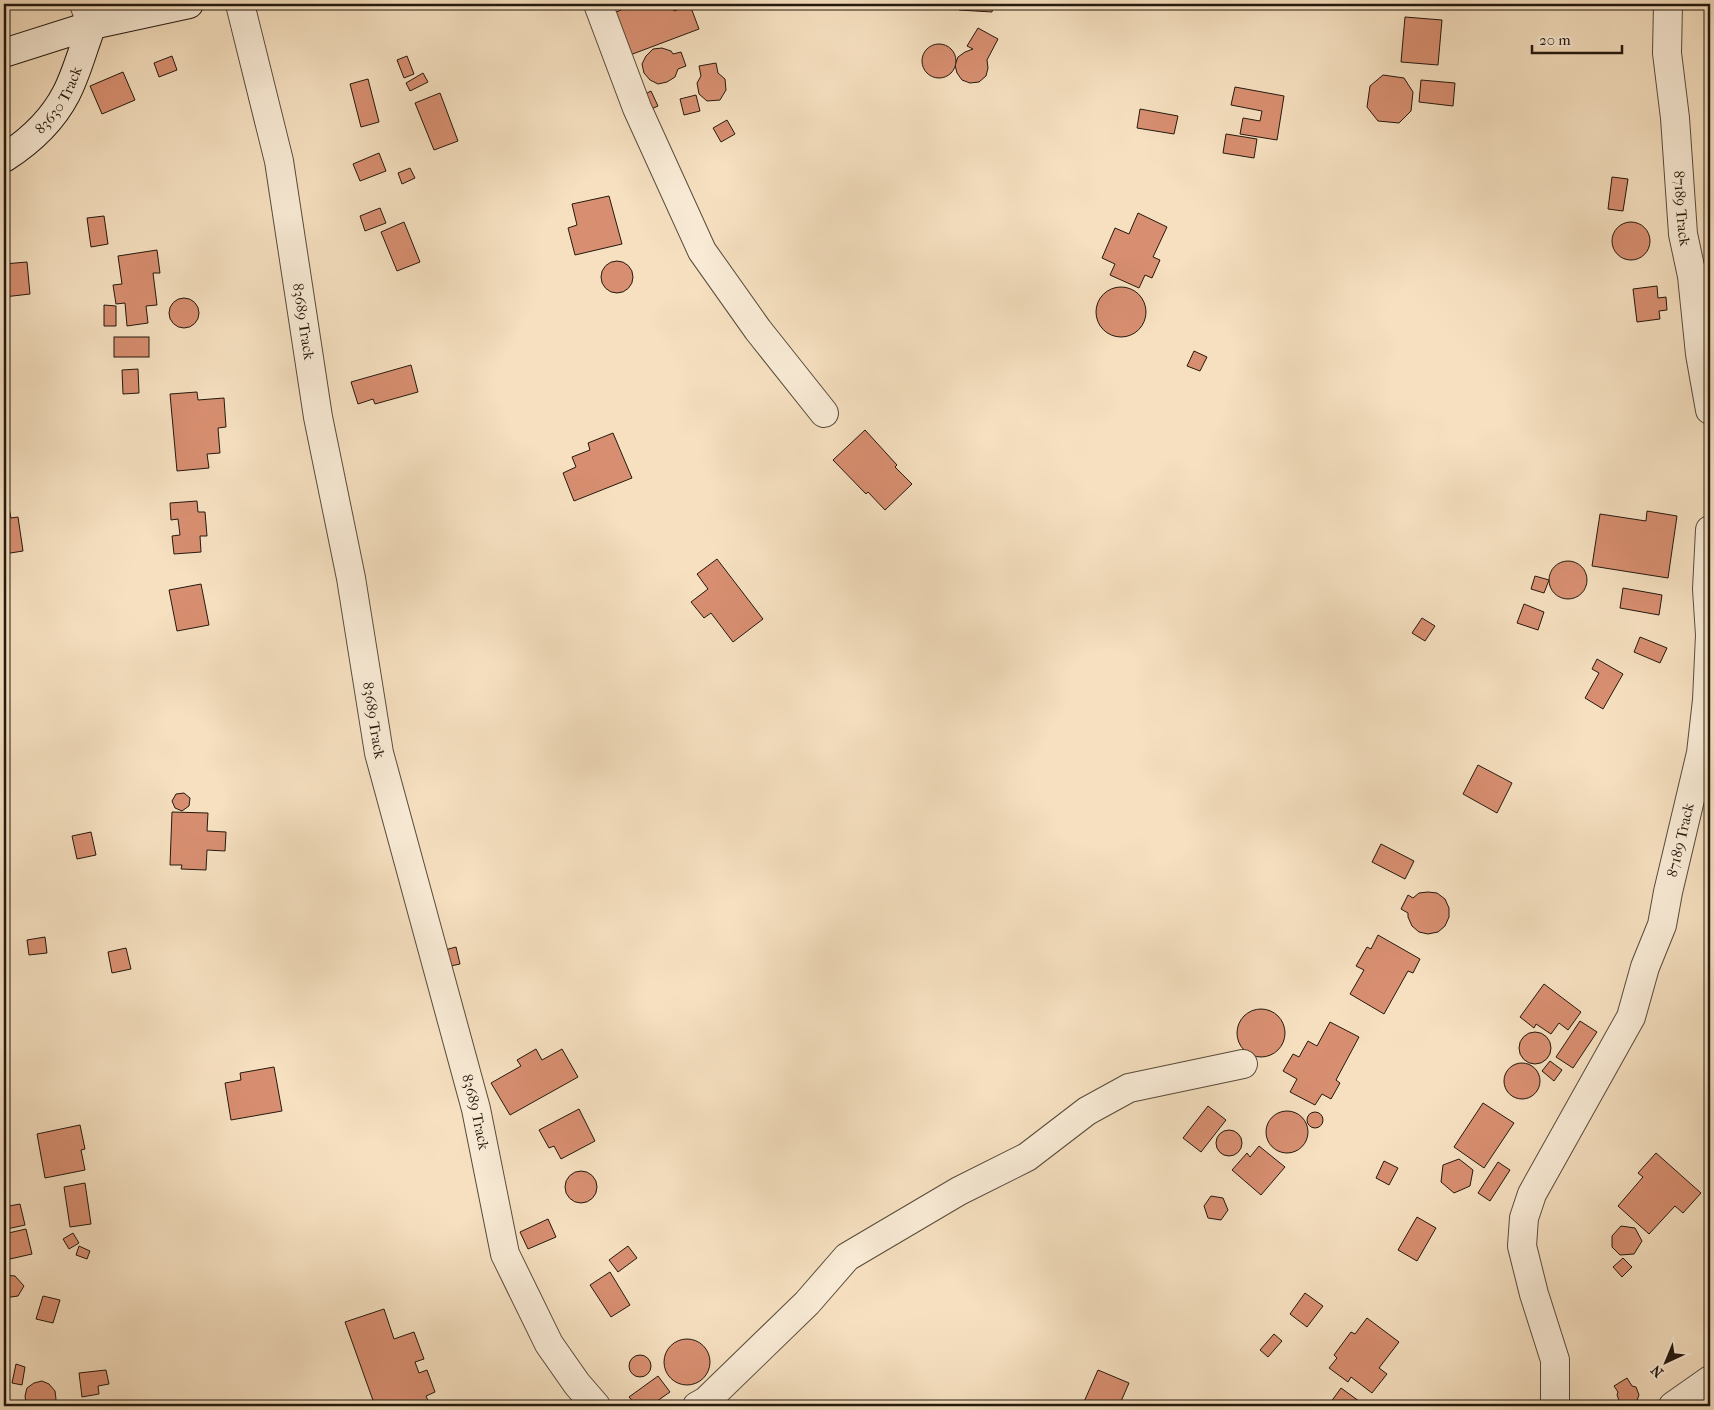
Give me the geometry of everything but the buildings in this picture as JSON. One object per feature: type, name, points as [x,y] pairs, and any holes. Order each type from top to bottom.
[{"type":"street","points":[[4,53],[88,14],[189,4]]},
{"type":"street","name":"83689 Track","points":[[240,4],[279,161],[318,417],[351,578],[379,753],[476,1109],[505,1254],[576,1395],[596,1406]]},
{"type":"street","points":[[598,4],[637,108],[702,251],[758,330],[824,413]]},
{"type":"street","name":"87189 Track","points":[[1668,4],[1667,52],[1675,118],[1683,234],[1692,276],[1700,354],[1710,410]]},
{"type":"street","name":"83630 Track","points":[[4,158],[31,140],[66,95],[88,14]]},
{"type":"street","name":"87189 Track","points":[[1555,1406],[1555,1360],[1534,1294],[1522,1246],[1524,1218],[1532,1194],[1631,1017],[1645,967],[1662,925],[1701,753],[1707,700],[1710,635],[1707,589],[1710,530]]},
{"type":"street","points":[[697,1406],[735,1374],[776,1332],[807,1304],[847,1257],[959,1192],[1027,1157],[1087,1111],[1129,1088],[1243,1064]]},
{"type":"street","points":[[1673,1406],[1710,1380]]}]
